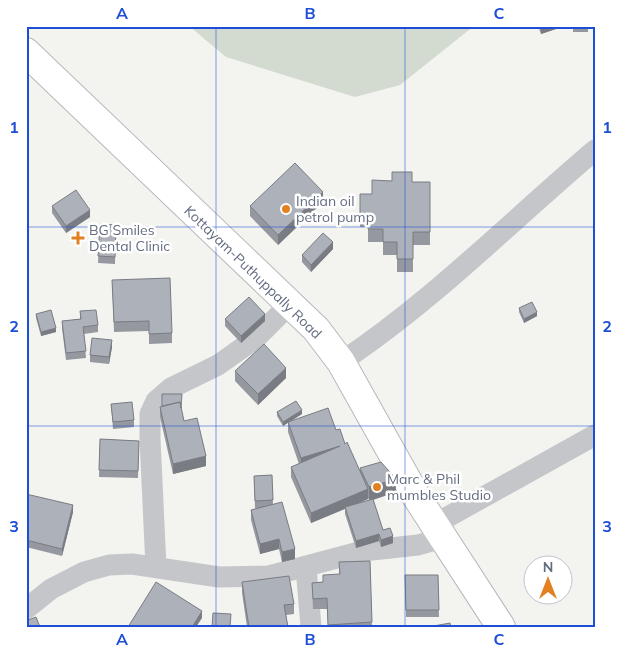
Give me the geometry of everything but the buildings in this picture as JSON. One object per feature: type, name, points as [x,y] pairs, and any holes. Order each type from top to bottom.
[{"type":"main road","name":"Kottayam-Puthuppally Road","points":[[26,52],[316,330],[341,362],[416,496],[501,627]]},
{"type":"street","points":[[341,362],[379,337],[414,309],[595,150]]},
{"type":"street","points":[[156,567],[150,439],[150,414],[156,401],[170,388],[218,364],[256,338],[288,304]]},
{"type":"street","points":[[26,609],[51,589],[84,572],[116,564],[132,564],[220,576],[269,576],[306,568],[363,550],[418,545],[595,435]]},
{"type":"street","points":[[306,568],[311,627]]},
{"type":"shaded area","points":[[189,26],[474,26],[400,85],[355,97],[226,57]]},
{"type":"place","name":"Indian oil petrol pump","points":[[286,209]]},
{"type":"place","name":"BG Smiles Dental Clinic","points":[[78,238]]},
{"type":"place","name":"Marc & Phil mumbles Studio","points":[[377,487]]}]
